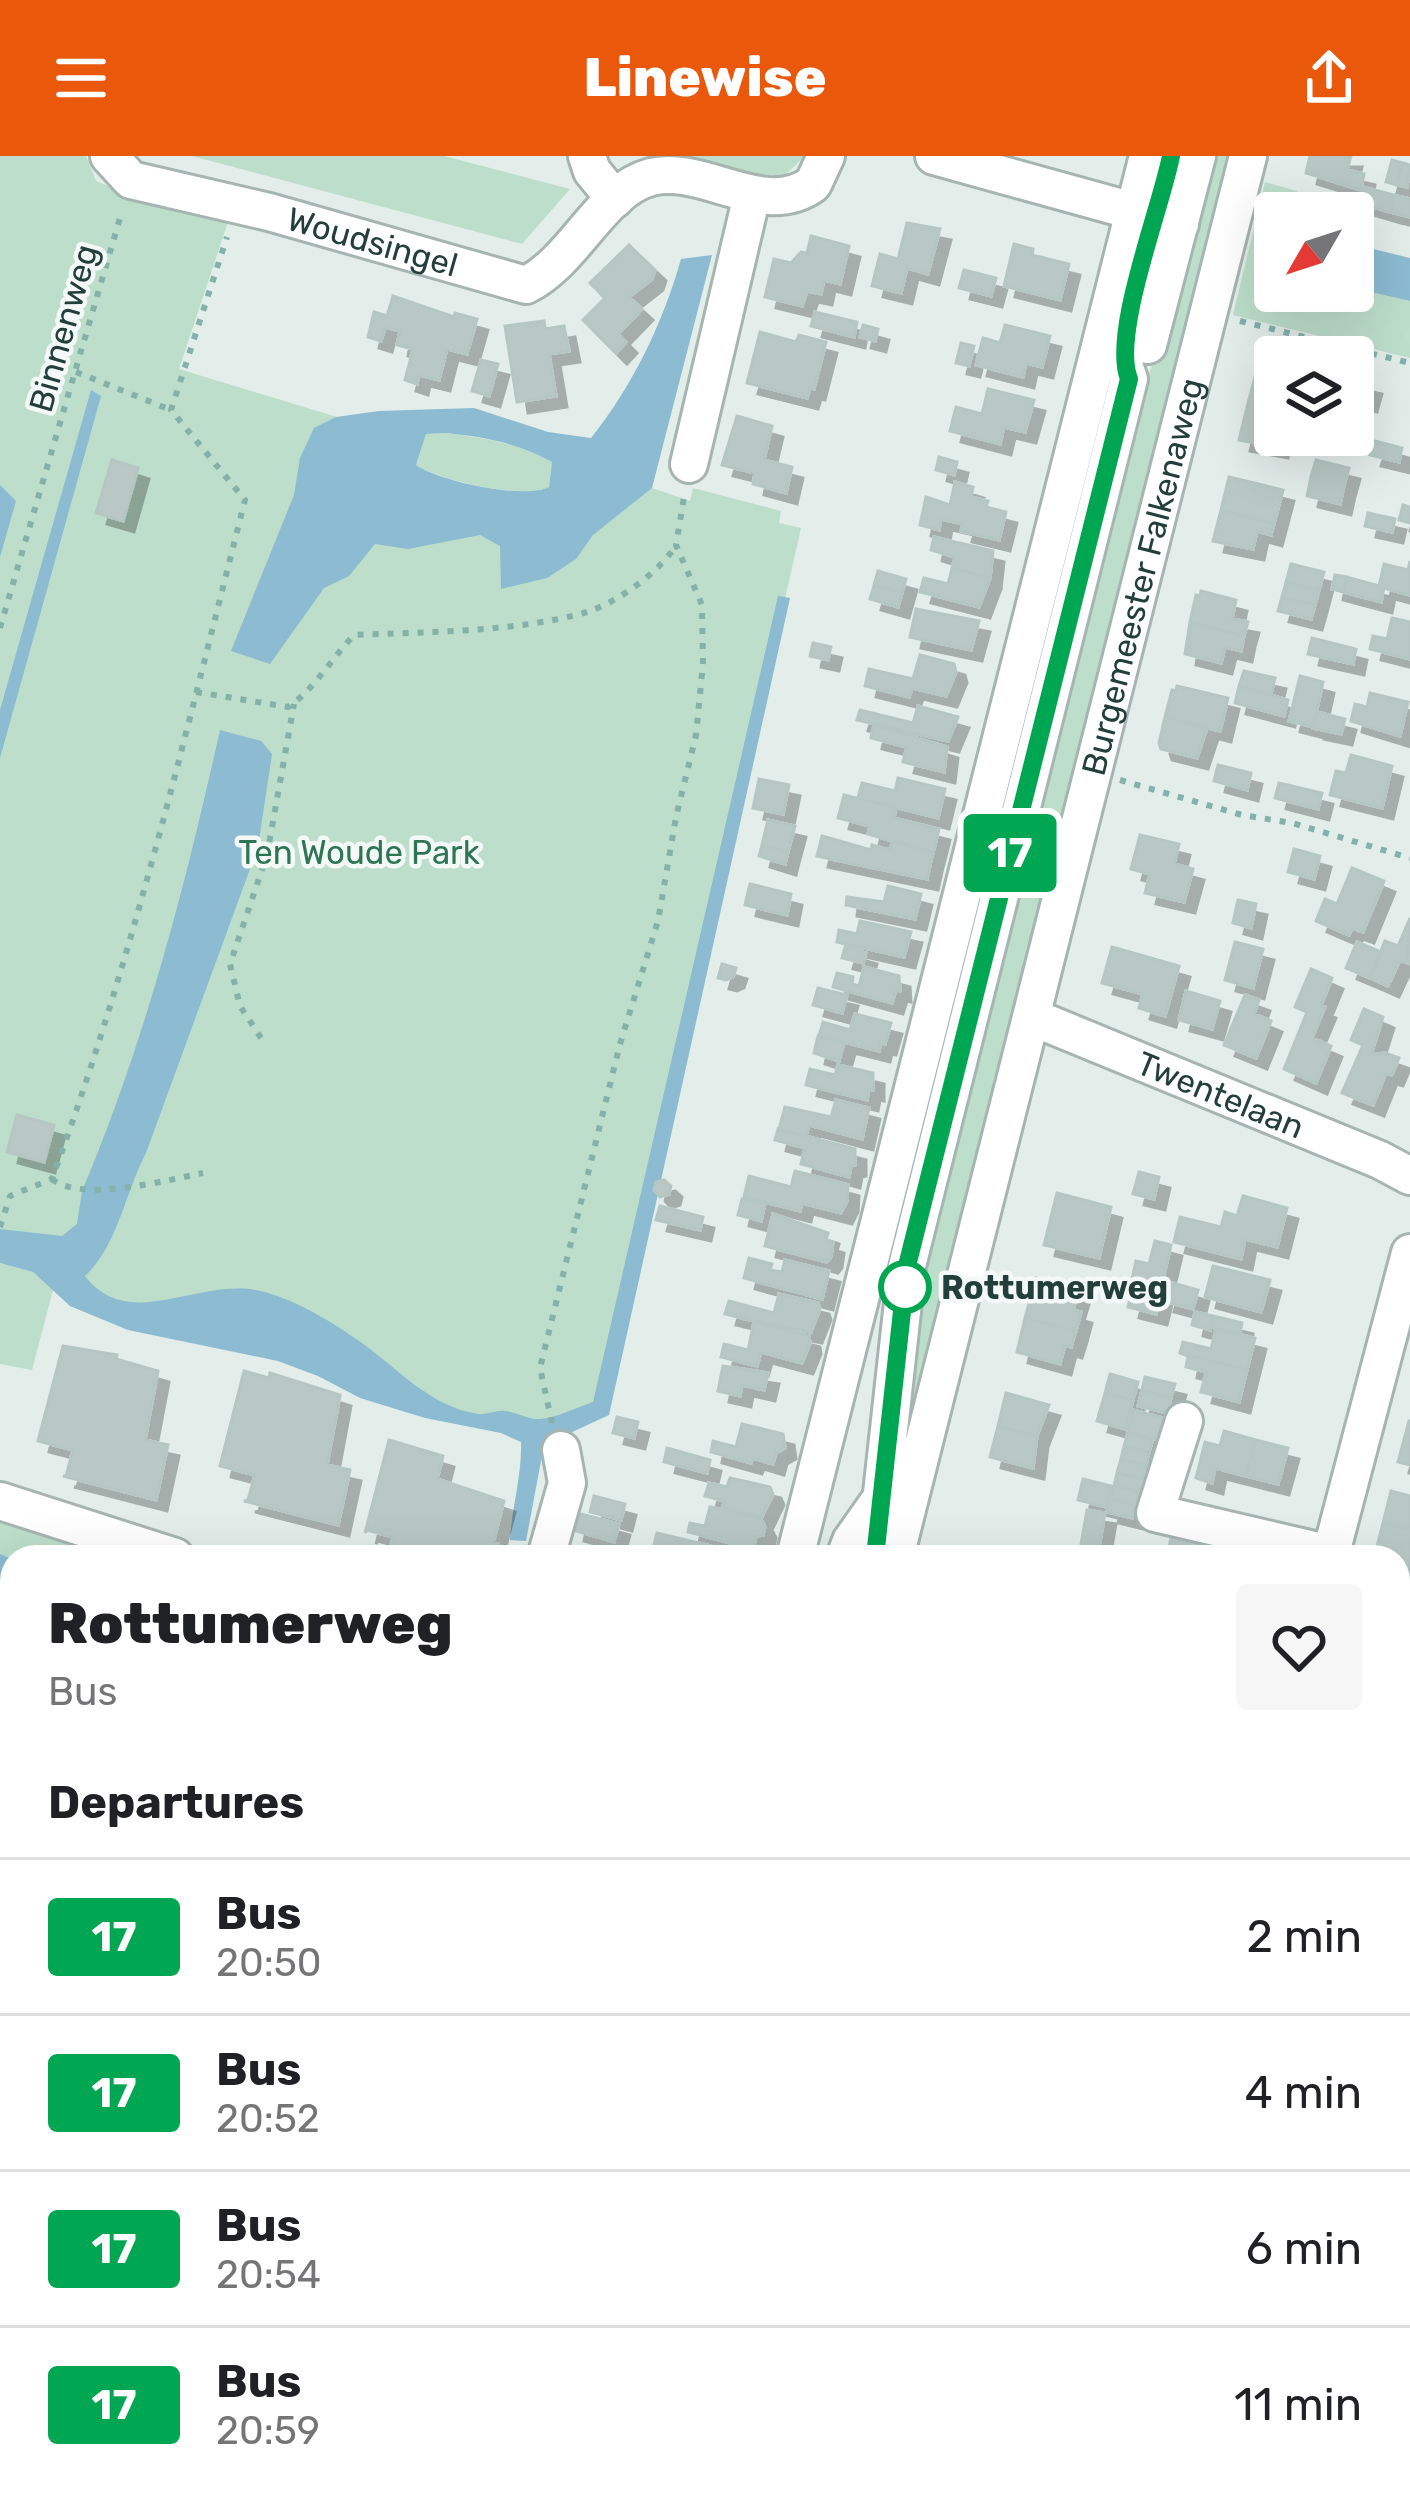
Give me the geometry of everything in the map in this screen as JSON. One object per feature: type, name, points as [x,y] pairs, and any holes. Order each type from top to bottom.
[{"type":"street","points":[[587,156],[592,171],[615,199]]},
{"type":"street","name":"Woudsingel","points":[[120,168],[526,285],[544,276],[615,199],[648,178],[671,175],[752,195],[788,196],[813,184],[826,156]]},
{"type":"street","points":[[934,156],[1156,217]]},
{"type":"street","name":"Burgemeester Falkenaweg","points":[[1148,156],[1156,217]]},
{"type":"street","name":"Burgemeester Falkenaweg","points":[[876,1545],[907,1266],[1129,379],[1124,365],[1128,329],[1171,156]]},
{"type":"street","name":"Burgemeester Falkenaweg","points":[[799,1545],[841,1374],[1156,217],[1197,156]]},
{"type":"street","name":"Burgemeester Falkenaweg","points":[[898,1545],[1248,156]]},
{"type":"street","points":[[689,464],[752,195]]},
{"type":"street","name":"Twentelaan","points":[[1032,1017],[1410,1176]]},
{"type":"street","points":[[1334,1545],[1410,1253]]},
{"type":"street","points":[[841,1374],[892,1388]]},
{"type":"street","points":[[1184,1421],[1155,1513],[1289,1545]]},
{"type":"street","points":[[549,1545],[567,1483],[561,1450]]},
{"type":"street","points":[[0,1501],[130,1545]]},
{"type":"street","name":"Burgemeester Falkenaweg","points":[[850,1545],[880,1501]]},
{"type":"path","name":"Binnenweg","points":[[0,628],[76,372],[120,168]]},
{"type":"path","points":[[171,410],[237,205]]},
{"type":"path","points":[[1220,316],[1410,363]]},
{"type":"path","points":[[55,1182],[129,940],[245,500],[171,410],[76,372]]},
{"type":"path","points":[[548,1411],[540,1368],[620,1044],[658,921],[696,735],[703,663],[702,605],[676,544],[689,464]]},
{"type":"path","points":[[196,692],[288,707],[306,696],[320,672],[354,635],[508,625],[589,611],[626,592],[676,544]]},
{"type":"path","points":[[261,1038],[240,1006],[230,964],[268,855],[294,704]]},
{"type":"path","points":[[1094,773],[1410,858]]},
{"type":"path","points":[[1,1224],[10,1196],[55,1182],[98,1189],[202,1173]]},
{"type":"green space","name":"Ten Woude Park","points":[[0,156],[86,156],[96,181],[137,198],[228,222],[179,369],[373,428],[385,491],[543,521],[652,488],[690,501],[693,488],[781,511],[779,523],[801,528],[602,1404],[539,1431],[439,1411],[321,1341],[98,1306],[0,1249]]},
{"type":"green space","points":[[192,156],[444,156],[570,189],[522,244]]},
{"type":"green space","points":[[686,156],[805,156],[781,179],[773,180]]},
{"type":"green space","points":[[1205,156],[1246,156],[903,1460],[924,1272],[959,1118]]},
{"type":"green space","points":[[1265,182],[1297,191],[1297,192],[1263,192]]},
{"type":"green space","points":[[1254,228],[1254,312],[1374,312],[1374,293],[1410,301],[1410,358],[1374,349],[1374,336],[1319,336],[1233,315]]},
{"type":"green space","points":[[446,433],[514,446],[552,462],[549,487],[520,491],[481,486],[416,465],[426,434]]},
{"type":"green space","points":[[0,1263],[33,1272],[53,1290],[32,1370],[0,1364]]},
{"type":"green space","points":[[0,1517],[82,1545],[0,1545]]},
{"type":"water","points":[[1374,249],[1410,258],[1410,301],[1374,293]]},
{"type":"water","points":[[712,255],[652,488],[593,535],[576,559],[547,578],[501,589],[500,546],[480,535],[408,549],[375,544],[349,576],[324,588],[270,664],[231,651],[294,495],[300,458],[314,428],[336,417],[379,411],[474,408],[548,432],[591,438],[645,353],[681,259]],"holes":[[[446,433],[539,455],[552,462],[549,487],[521,491],[482,487],[416,465],[426,434]]]},
{"type":"water","points":[[91,390],[101,396],[0,758],[0,710]]},
{"type":"water","points":[[0,485],[16,501],[0,557]]},
{"type":"water","points":[[778,596],[790,598],[609,1415],[544,1445],[526,1541],[510,1540],[521,1442],[360,1398],[278,1361],[128,1330],[70,1306],[33,1272],[0,1263],[0,1229],[62,1236],[77,1224],[82,1191],[162,964],[220,730],[261,741],[272,754],[258,847],[120,1218],[106,1249],[85,1276],[103,1293],[123,1301],[240,1289],[278,1296],[339,1328],[416,1386],[461,1410],[505,1411],[540,1419],[593,1402]]},
{"type":"building","points":[[1310,156],[1351,156],[1347,170],[1364,174],[1361,190],[1306,173]]},
{"type":"building","points":[[1392,160],[1403,163],[1397,185],[1386,182]]},
{"type":"building","points":[[1403,163],[1410,165],[1407,187],[1397,185]]},
{"type":"building","points":[[1363,187],[1394,195],[1390,212],[1374,207],[1374,192],[1362,192]]},
{"type":"building","points":[[1394,195],[1410,199],[1410,217],[1390,212]]},
{"type":"building","points":[[907,223],[940,229],[928,274],[907,268],[901,293],[872,286],[880,254],[898,259]]},
{"type":"building","points":[[811,236],[849,246],[840,284],[824,280],[821,294],[807,291],[802,306],[765,297],[774,259],[791,263],[801,252],[807,253]]},
{"type":"building","points":[[1014,244],[1033,249],[1032,255],[1069,264],[1060,300],[1004,286]]},
{"type":"building","points":[[629,245],[655,270],[652,279],[629,297],[642,309],[618,334],[626,342],[616,353],[583,320],[605,298],[590,283]]},
{"type":"building","points":[[964,270],[996,278],[991,296],[959,288]]},
{"type":"building","points":[[393,296],[454,317],[455,313],[477,319],[467,354],[447,349],[439,380],[419,375],[417,384],[405,380],[413,349],[397,345],[400,331],[385,327],[381,341],[368,337],[374,312],[387,316]]},
{"type":"building","points":[[815,312],[857,322],[854,337],[811,326]]},
{"type":"building","points":[[544,321],[545,329],[564,326],[569,351],[549,354],[556,396],[517,402],[505,326]]},
{"type":"building","points":[[863,325],[878,329],[875,341],[860,337]]},
{"type":"building","points":[[1005,325],[1050,336],[1042,367],[1026,363],[1023,377],[976,365],[983,338],[1000,343]]},
{"type":"building","points":[[760,332],[796,342],[799,335],[826,342],[814,389],[810,388],[807,398],[747,383]]},
{"type":"building","points":[[961,343],[974,346],[969,366],[956,363]]},
{"type":"building","points":[[481,360],[498,364],[489,396],[472,391]]},
{"type":"building","points":[[1254,381],[1254,409],[1247,407]]},
{"type":"building","points":[[988,389],[1034,400],[1025,432],[1004,427],[1000,444],[950,431],[956,407],[982,414]]},
{"type":"building","points":[[1247,407],[1254,409],[1254,443],[1239,440]]},
{"type":"building","points":[[737,416],[772,426],[764,460],[792,467],[786,493],[753,484],[755,473],[722,465]]},
{"type":"building","points":[[1374,444],[1402,448],[1399,462],[1374,456]]},
{"type":"building","points":[[939,457],[957,462],[954,475],[936,470]]},
{"type":"building","points":[[112,460],[138,468],[123,521],[96,513]]},
{"type":"building","points":[[1316,460],[1349,468],[1344,486],[1311,477]]},
{"type":"building","points":[[1229,477],[1283,490],[1274,524],[1221,510]]},
{"type":"building","points":[[1311,477],[1344,486],[1340,504],[1307,496]]},
{"type":"building","points":[[955,482],[973,487],[971,497],[988,501],[986,507],[1006,512],[999,540],[961,531],[963,524],[941,519],[939,530],[920,525],[926,497],[950,505]]},
{"type":"building","points":[[1403,505],[1410,507],[1410,523],[1399,520]]},
{"type":"building","points":[[1221,510],[1274,524],[1271,535],[1257,531],[1253,549],[1213,541]]},
{"type":"building","points":[[1368,513],[1395,519],[1392,532],[1365,526]]},
{"type":"building","points":[[934,537],[993,551],[990,578],[952,568],[955,557],[931,550]]},
{"type":"building","points":[[1410,561],[1410,595],[1384,588],[1381,602],[1343,592],[1347,577],[1379,586],[1384,564],[1408,570]]},
{"type":"building","points":[[1291,564],[1324,572],[1319,590],[1286,582]]},
{"type":"building","points":[[952,568],[990,578],[979,607],[920,592],[924,578],[948,584]]},
{"type":"building","points":[[878,571],[906,579],[902,593],[874,585]]},
{"type":"building","points":[[1335,575],[1347,577],[1343,592],[1332,589]]},
{"type":"building","points":[[1286,582],[1319,590],[1315,605],[1282,597]]},
{"type":"building","points":[[874,585],[902,593],[898,607],[870,599]]},
{"type":"building","points":[[1201,591],[1236,600],[1232,619],[1248,622],[1244,636],[1190,622]]},
{"type":"building","points":[[1282,597],[1315,605],[1311,619],[1278,611]]},
{"type":"building","points":[[916,609],[979,621],[971,650],[910,637]]},
{"type":"building","points":[[1392,618],[1410,622],[1410,659],[1370,649],[1373,636],[1387,639]]},
{"type":"building","points":[[1190,622],[1244,636],[1241,651],[1225,647],[1221,663],[1185,654]]},
{"type":"building","points":[[1312,638],[1356,649],[1353,664],[1308,654]]},
{"type":"building","points":[[813,643],[831,647],[828,660],[810,656]]},
{"type":"building","points":[[920,655],[954,664],[956,672],[946,696],[912,688],[909,697],[865,686],[869,669],[913,679]]},
{"type":"building","points":[[1244,671],[1275,678],[1271,694],[1239,686]]},
{"type":"building","points":[[1300,676],[1323,682],[1313,727],[1289,721]]},
{"type":"building","points":[[1177,686],[1228,698],[1220,731],[1165,717]]},
{"type":"building","points":[[1239,686],[1288,700],[1284,716],[1235,703]]},
{"type":"building","points":[[1370,693],[1408,702],[1400,736],[1351,721],[1355,704],[1367,707]]},
{"type":"building","points":[[918,706],[958,717],[948,741],[857,720],[860,710],[913,723]]},
{"type":"building","points":[[1317,712],[1345,719],[1341,734],[1313,728]]},
{"type":"building","points":[[1165,717],[1207,728],[1197,758],[1161,749]]},
{"type":"building","points":[[874,725],[947,747],[944,772],[903,762],[907,747],[871,738]]},
{"type":"building","points":[[1351,755],[1392,766],[1382,808],[1330,795],[1336,771],[1346,773]]},
{"type":"building","points":[[1218,765],[1251,773],[1247,790],[1214,781]]},
{"type":"building","points":[[898,778],[945,789],[938,818],[858,798],[862,783],[895,791]]},
{"type":"building","points":[[759,779],[789,785],[783,814],[753,808]]},
{"type":"building","points":[[1279,783],[1322,793],[1318,809],[1275,798]]},
{"type":"building","points":[[844,795],[896,808],[894,818],[939,829],[933,853],[868,834],[870,826],[838,818]]},
{"type":"building","points":[[768,820],[795,826],[788,852],[762,845]]},
{"type":"building","points":[[1140,835],[1179,844],[1174,864],[1193,869],[1184,902],[1145,893],[1150,874],[1131,869]]},
{"type":"building","points":[[822,836],[871,850],[872,845],[889,850],[894,841],[933,852],[927,879],[817,856]]},
{"type":"building","points":[[762,845],[788,852],[785,864],[759,856]]},
{"type":"building","points":[[1294,849],[1320,856],[1314,879],[1288,872]]},
{"type":"building","points":[[1352,868],[1384,881],[1363,932],[1352,928],[1349,935],[1316,921],[1325,899],[1337,904]]},
{"type":"building","points":[[750,884],[791,894],[787,915],[745,905]]},
{"type":"building","points":[[888,886],[921,894],[915,919],[846,905],[847,897],[884,902]]},
{"type":"building","points":[[1238,900],[1256,904],[1251,928],[1233,923]]},
{"type":"building","points":[[1410,918],[1408,963],[1400,960],[1388,986],[1370,978],[1385,941],[1398,946]]},
{"type":"building","points":[[860,921],[911,932],[904,957],[837,942],[839,930],[857,934]]},
{"type":"building","points":[[1235,942],[1263,949],[1253,988],[1225,980]]},
{"type":"building","points":[[1357,942],[1381,952],[1370,978],[1346,968]]},
{"type":"building","points":[[845,947],[866,953],[863,963],[842,958]]},
{"type":"building","points":[[1112,947],[1179,966],[1165,1016],[1139,1008],[1143,994],[1102,983]]},
{"type":"building","points":[[722,964],[736,968],[733,977],[718,978]]},
{"type":"building","points":[[864,967],[899,976],[900,991],[896,990],[892,1003],[833,987],[837,973],[853,977],[852,984],[859,986]]},
{"type":"building","points":[[1311,969],[1332,978],[1312,1038],[1331,1046],[1316,1083],[1284,1069],[1307,1012],[1295,1007]]},
{"type":"building","points":[[818,988],[847,995],[842,1013],[813,1005]]},
{"type":"building","points":[[1186,991],[1220,1001],[1212,1029],[1179,1020]]},
{"type":"building","points":[[1245,995],[1259,1000],[1254,1014],[1271,1021],[1256,1058],[1224,1045]]},
{"type":"building","points":[[1364,1009],[1383,1017],[1371,1055],[1399,1058],[1392,1075],[1386,1073],[1373,1105],[1342,1093],[1363,1045],[1351,1040]]},
{"type":"building","points":[[855,1014],[891,1023],[879,1051],[819,1036],[823,1022],[850,1030]]},
{"type":"building","points":[[818,1036],[844,1043],[839,1061],[814,1053]]},
{"type":"building","points":[[838,1065],[873,1073],[873,1090],[869,1089],[867,1100],[806,1085],[810,1069],[835,1075]]},
{"type":"building","points":[[836,1100],[869,1108],[862,1139],[809,1125],[806,1136],[779,1129],[785,1107],[831,1117]]},
{"type":"building","points":[[17,1115],[54,1125],[44,1162],[7,1152]]},
{"type":"building","points":[[778,1129],[855,1149],[849,1177],[801,1164],[805,1148],[775,1140]]},
{"type":"building","points":[[795,1171],[848,1185],[841,1213],[802,1203],[800,1211],[744,1197],[749,1176],[791,1187]]},
{"type":"building","points":[[1139,1172],[1159,1177],[1154,1199],[1133,1194]]},
{"type":"building","points":[[664,1180],[671,1186],[669,1194],[660,1197],[654,1190],[656,1182]]},
{"type":"building","points":[[1057,1193],[1111,1207],[1099,1258],[1044,1245]]},
{"type":"building","points":[[1243,1196],[1287,1208],[1277,1247],[1245,1239],[1241,1259],[1174,1242],[1180,1217],[1221,1227],[1225,1212],[1237,1216]]},
{"type":"building","points":[[742,1199],[765,1204],[761,1221],[738,1215]]},
{"type":"building","points":[[660,1206],[703,1217],[700,1230],[656,1220]]},
{"type":"building","points":[[773,1214],[828,1233],[826,1240],[833,1242],[827,1262],[765,1246]]},
{"type":"building","points":[[1155,1241],[1171,1245],[1160,1292],[1131,1284],[1136,1261],[1149,1264]]},
{"type":"building","points":[[749,1258],[782,1272],[785,1260],[829,1271],[822,1299],[744,1278]]},
{"type":"building","points":[[1213,1266],[1270,1280],[1261,1312],[1205,1297]]},
{"type":"building","points":[[1036,1278],[1079,1290],[1073,1310],[1081,1312],[1076,1331],[1025,1318]]},
{"type":"building","points":[[1169,1282],[1198,1290],[1193,1309],[1163,1301]]},
{"type":"building","points":[[1133,1287],[1161,1294],[1156,1314],[1128,1307]]},
{"type":"building","points":[[779,1294],[818,1303],[811,1332],[745,1319],[748,1306],[774,1313]]},
{"type":"building","points":[[729,1301],[748,1306],[745,1319],[725,1314]]},
{"type":"building","points":[[1195,1312],[1213,1316],[1210,1330],[1192,1325]]},
{"type":"building","points":[[1213,1316],[1242,1323],[1240,1334],[1211,1327]]},
{"type":"building","points":[[1025,1318],[1076,1331],[1071,1347],[1065,1345],[1060,1364],[1017,1352]]},
{"type":"building","points":[[754,1322],[809,1336],[802,1363],[761,1352],[757,1366],[721,1357],[724,1344],[748,1350]]},
{"type":"building","points":[[1216,1329],[1255,1338],[1247,1370],[1180,1353],[1183,1342],[1211,1349]]},
{"type":"building","points":[[63,1346],[117,1355],[116,1359],[158,1371],[145,1440],[168,1445],[156,1500],[63,1476],[73,1450],[38,1441]]},
{"type":"building","points":[[1180,1353],[1247,1370],[1239,1402],[1201,1392],[1206,1372],[1186,1367],[1188,1356]]},
{"type":"building","points":[[723,1366],[768,1373],[764,1390],[742,1385],[740,1396],[718,1391]]},
{"type":"building","points":[[244,1371],[269,1378],[270,1373],[340,1395],[327,1465],[350,1470],[338,1525],[244,1501],[255,1475],[220,1466]]},
{"type":"building","points":[[1110,1374],[1138,1382],[1133,1400],[1105,1393]]},
{"type":"building","points":[[1145,1377],[1175,1384],[1171,1398],[1142,1390]]},
{"type":"building","points":[[1142,1390],[1171,1398],[1167,1413],[1138,1406]]},
{"type":"building","points":[[1006,1393],[1049,1405],[1037,1436],[998,1426]]},
{"type":"building","points":[[1105,1393],[1133,1400],[1125,1429],[1097,1421]]},
{"type":"building","points":[[1133,1410],[1163,1418],[1158,1440],[1128,1432]]},
{"type":"building","points":[[617,1417],[638,1422],[634,1438],[613,1433]]},
{"type":"building","points":[[1410,1421],[1410,1465],[1398,1462]]},
{"type":"building","points":[[742,1424],[783,1434],[785,1448],[776,1453],[773,1464],[711,1452],[713,1441],[736,1447]]},
{"type":"building","points":[[998,1426],[1037,1436],[1033,1468],[990,1457]]},
{"type":"building","points":[[1224,1431],[1256,1440],[1246,1476],[1215,1468],[1212,1483],[1196,1478],[1205,1442],[1220,1446]]},
{"type":"building","points":[[1128,1433],[1153,1439],[1149,1452],[1124,1446]]},
{"type":"building","points":[[389,1440],[443,1456],[437,1479],[504,1501],[493,1543],[498,1545],[391,1545],[393,1537],[365,1533]]},
{"type":"building","points":[[1256,1440],[1288,1448],[1278,1484],[1246,1476]]},
{"type":"building","points":[[1124,1446],[1149,1452],[1146,1465],[1121,1459]]},
{"type":"building","points":[[667,1448],[710,1460],[707,1473],[664,1462]]},
{"type":"building","points":[[1121,1459],[1146,1465],[1142,1479],[1117,1473]]},
{"type":"building","points":[[1117,1473],[1142,1479],[1139,1492],[1114,1486]]},
{"type":"building","points":[[730,1478],[770,1487],[773,1494],[762,1517],[723,1507],[724,1501],[705,1496],[709,1483],[727,1487]]},
{"type":"building","points":[[1083,1479],[1111,1486],[1106,1507],[1078,1500]]},
{"type":"building","points":[[1114,1486],[1139,1492],[1135,1505],[1110,1499]]},
{"type":"building","points":[[1391,1491],[1410,1496],[1410,1529],[1383,1523]]},
{"type":"building","points":[[594,1496],[625,1504],[621,1520],[590,1512]]},
{"type":"building","points":[[1110,1499],[1135,1505],[1132,1518],[1107,1512]]},
{"type":"building","points":[[710,1507],[761,1519],[765,1527],[754,1545],[738,1545],[688,1532],[690,1523],[705,1526]]},
{"type":"building","points":[[1087,1510],[1105,1513],[1099,1545],[1081,1545]]},
{"type":"building","points":[[577,1513],[619,1524],[614,1542],[573,1530]]},
{"type":"building","points":[[1383,1523],[1410,1529],[1410,1545],[1377,1545]]},
{"type":"building","points":[[1173,1528],[1202,1534],[1199,1545],[1169,1545]]},
{"type":"building","points":[[657,1533],[707,1545],[654,1545]]},
{"type":"bus line","name":"17","points":[[878,1545],[907,1266],[1129,379],[1124,365],[1128,329],[1171,156]]},
{"type":"place","name":"Rottumerweg","points":[[905,1287]]}]
